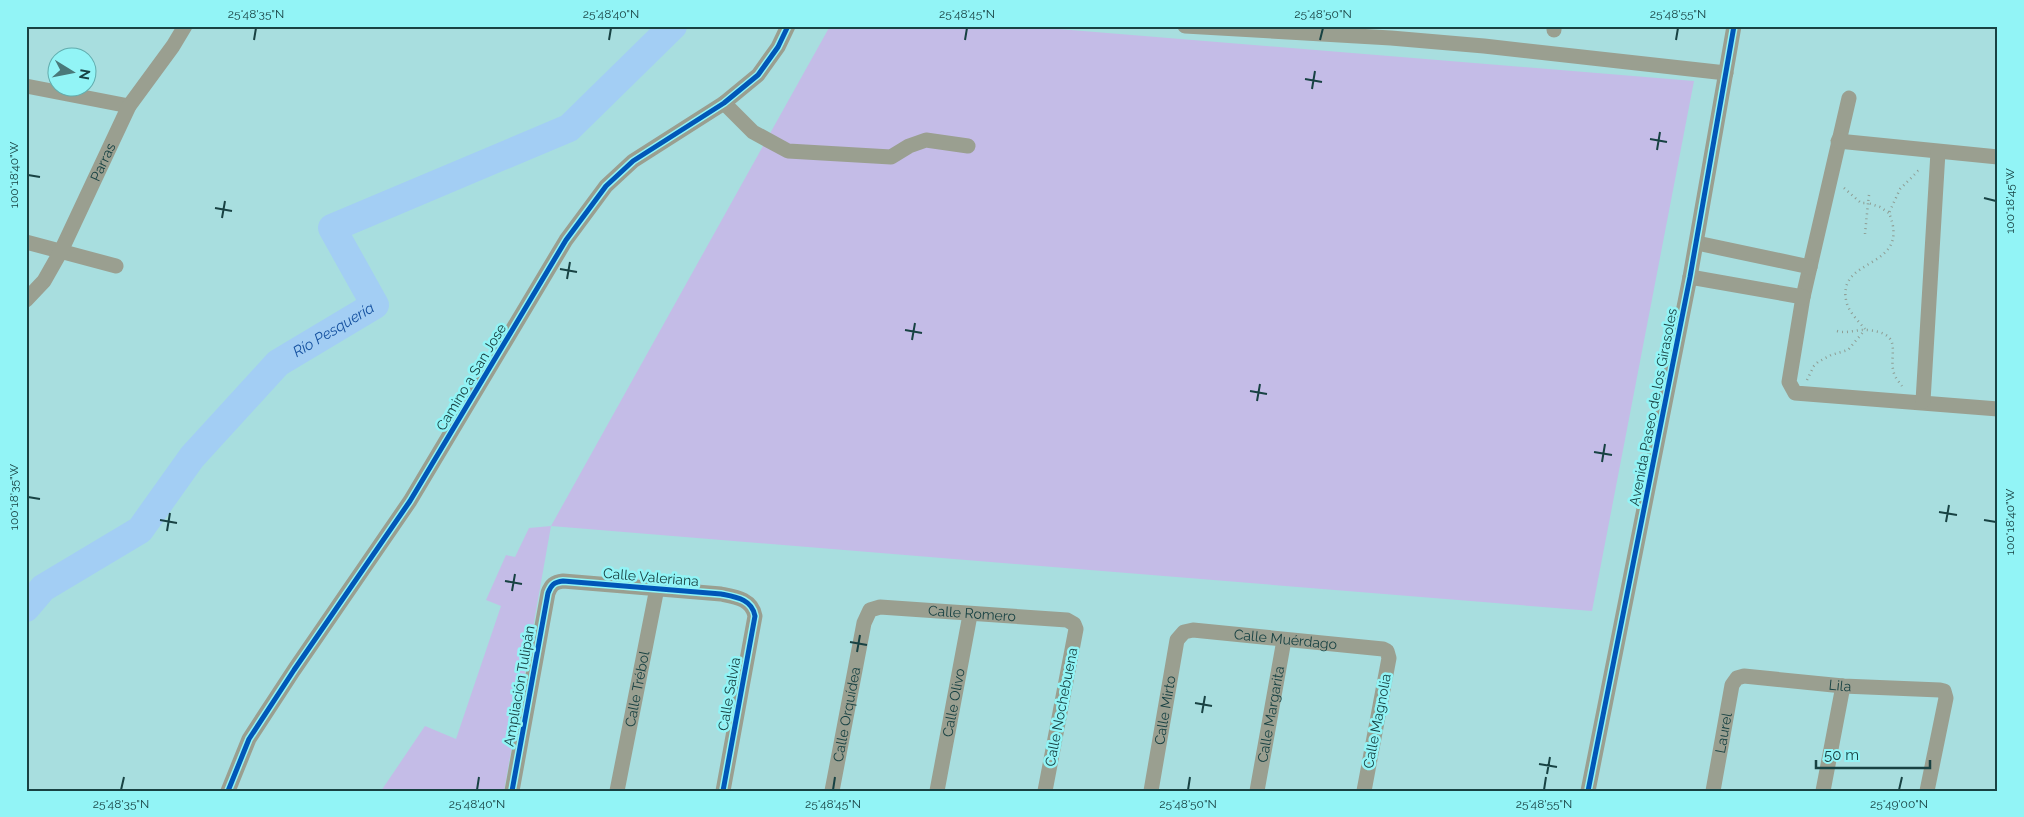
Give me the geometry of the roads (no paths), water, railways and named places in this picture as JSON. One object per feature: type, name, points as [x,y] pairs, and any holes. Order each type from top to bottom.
[{"type":"street","name":"Parras","points":[[26,300],[44,281],[61,251],[130,106],[185,26]]},
{"type":"street","name":"Camino a San Jose","points":[[228,791],[249,739],[294,670],[410,502],[566,240],[606,186],[633,161],[724,103],[758,75],[778,47],[788,26]]},
{"type":"street","points":[[1185,26],[1475,45],[1726,73]]},
{"type":"street","name":"Avenida Paseo de los Girasoles","points":[[1588,791],[1690,277],[1734,26]]},
{"type":"street","points":[[26,86],[130,106]]},
{"type":"street","points":[[1848,98],[1803,297],[1789,382],[1795,393],[1904,400],[1998,409]]},
{"type":"street","points":[[724,103],[754,132],[788,151],[891,157],[909,146],[926,140],[968,146]]},
{"type":"street","points":[[1838,141],[1937,158],[1998,157]]},
{"type":"street","points":[[1923,402],[1937,158]]},
{"type":"street","points":[[26,242],[116,266]]},
{"type":"street","points":[[1696,243],[1810,267]]},
{"type":"street","points":[[1690,277],[1803,297]]},
{"type":"street","name":"Calle Valeriana","points":[[551,586],[556,582],[563,581],[657,588],[735,596],[748,603]]},
{"type":"street","name":"Ampliación Tulipán","points":[[512,791],[551,586]]},
{"type":"street","name":"Calle Trébol","points":[[617,791],[657,588]]},
{"type":"street","name":"Calle Salvia","points":[[723,791],[755,616],[754,610],[748,603]]},
{"type":"street","name":"Calle Romero","points":[[870,610],[880,607],[970,615],[1067,620],[1074,624]]},
{"type":"street","name":"Calle Orquídea","points":[[832,791],[864,623],[870,610]]},
{"type":"street","name":"Calle Olivo","points":[[937,791],[970,615]]},
{"type":"street","name":"Calle Nochebuena","points":[[1045,791],[1075,633],[1074,624]]},
{"type":"street","name":"Calle Muérdago","points":[[1184,632],[1193,630],[1384,649],[1387,651]]},
{"type":"street","name":"Calle Mirto","points":[[1151,791],[1177,640],[1184,632]]},
{"type":"street","name":"Calle Margarita","points":[[1257,791],[1284,640]]},
{"type":"street","name":"Calle Magnolia","points":[[1364,791],[1389,658],[1387,651]]},
{"type":"street","name":"Lila","points":[[1737,678],[1744,676],[1843,686],[1940,690],[1944,692],[1946,698],[1927,791]]},
{"type":"street","name":"Laurel","points":[[1713,791],[1732,685],[1737,678]]},
{"type":"street","points":[[1823,791],[1843,686]]},
{"type":"waterway","name":"Río Pesquería","points":[[26,608],[43,588],[140,530],[192,457],[278,363],[375,305],[332,228],[569,128],[673,26]]}]
